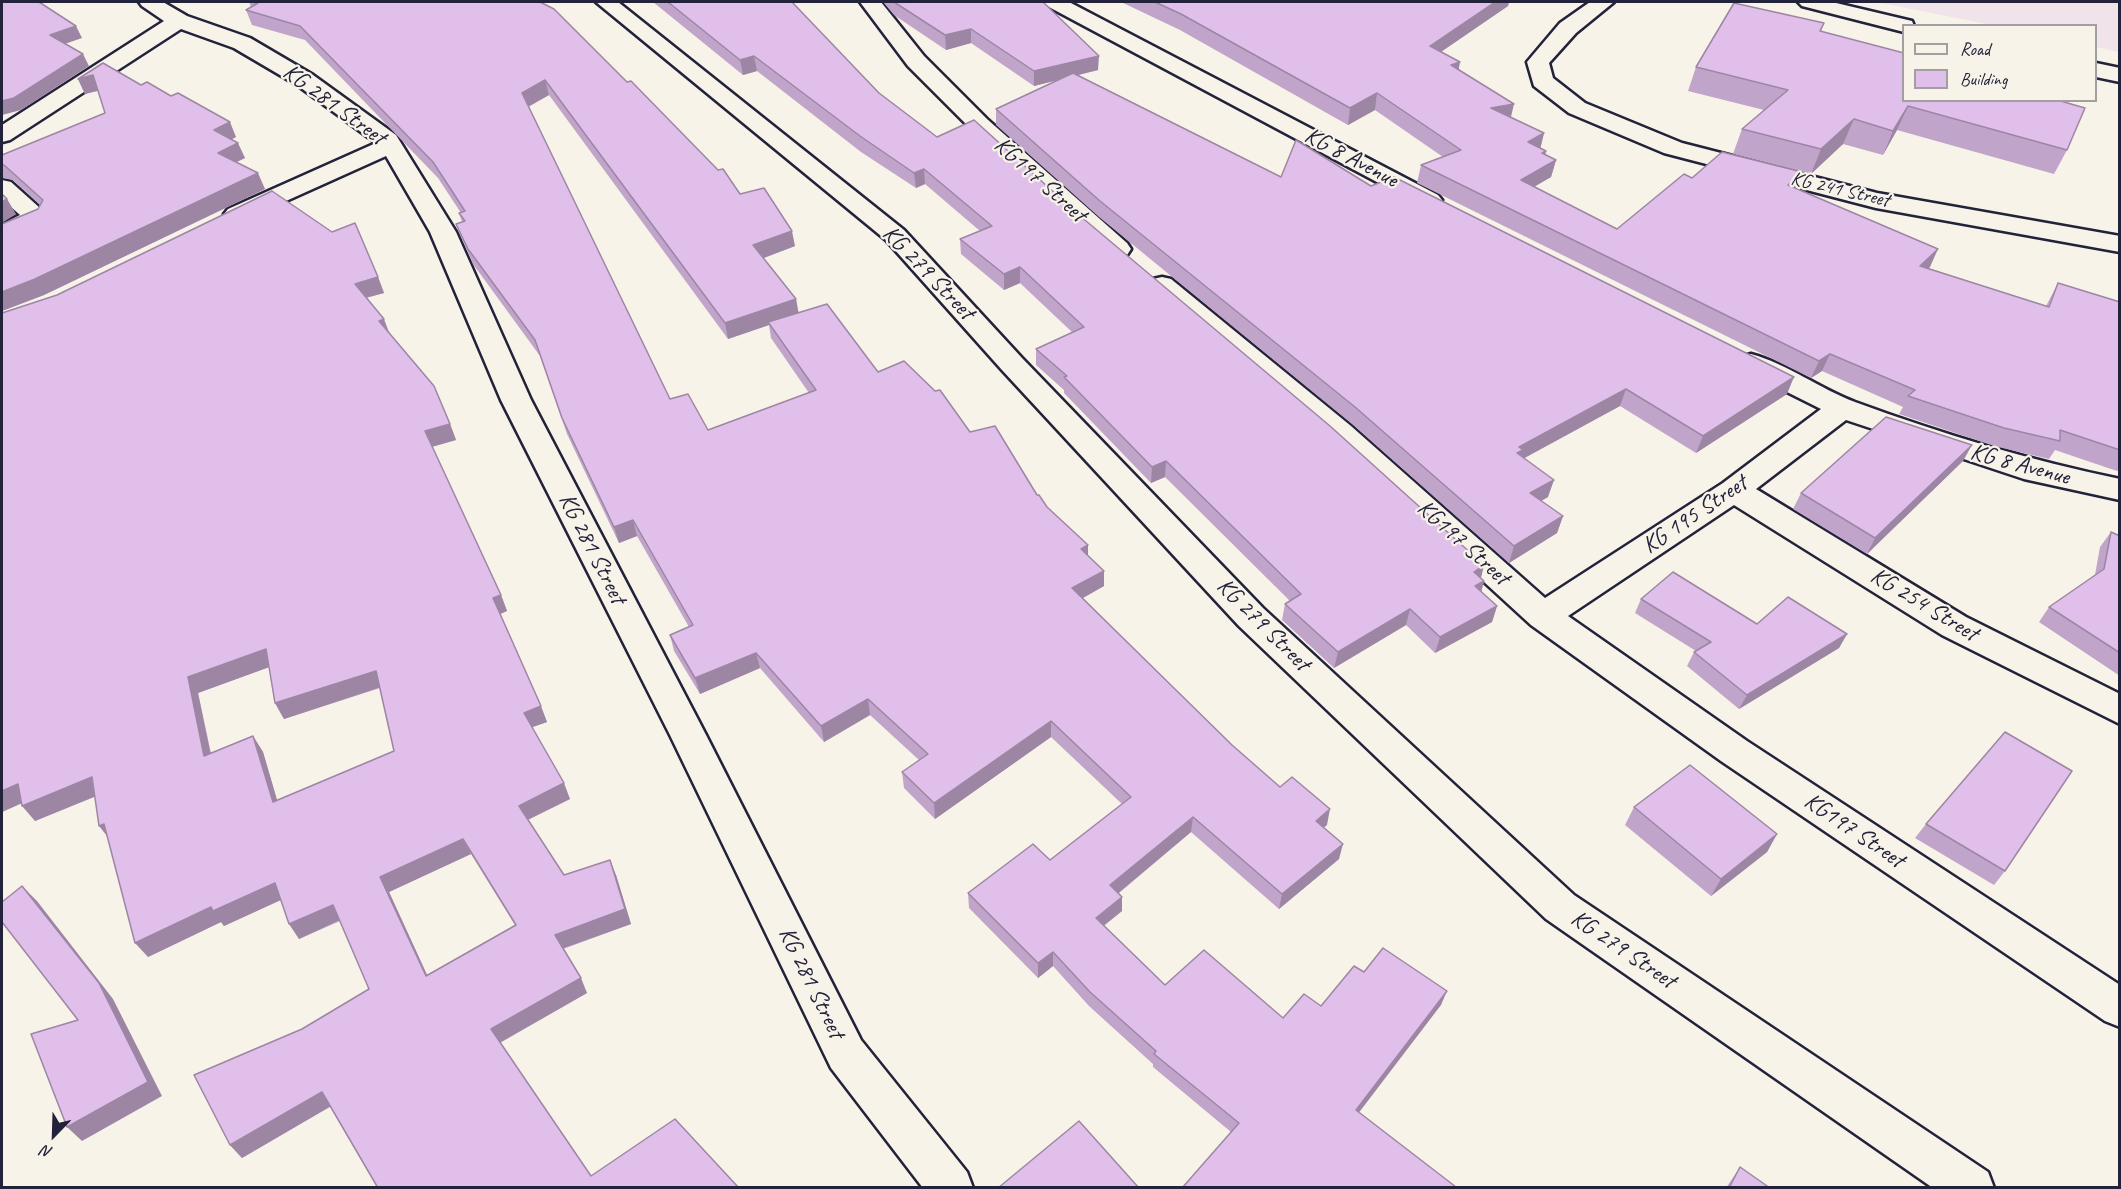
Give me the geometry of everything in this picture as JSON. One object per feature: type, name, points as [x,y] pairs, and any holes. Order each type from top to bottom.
[{"type":"street","name":"KG 281 Street","points":[[149,2],[179,21],[242,43],[333,100],[388,140],[443,232],[516,400],[688,735],[846,1054],[951,1188]]},
{"type":"street","name":"KG 279 Street","points":[[606,2],[896,235],[1012,364],[1251,617],[1560,907],[1972,1188]]},
{"type":"street","name":"KG197 Street","points":[[870,2],[915,61],[987,132],[1089,224],[1340,433],[1543,615],[1734,752],[2120,1008]]},
{"type":"street","name":"KG 8 Avenue","points":[[1054,2],[1447,210]]},
{"type":"street","name":"KG 241 Street","points":[[1603,2],[1568,28],[1538,63],[1542,81],[1577,108],[1673,148],[1864,197],[2120,244]]},
{"type":"street","points":[[1809,2],[1902,25]]},
{"type":"street","points":[[2,135],[179,21]]},
{"type":"street","points":[[2097,70],[2120,75]]},
{"type":"street","points":[[211,227],[295,186],[391,145]]},
{"type":"street","points":[[2,187],[37,217],[2,234]]},
{"type":"street","name":"KG 8 Avenue","points":[[1724,350],[1842,408],[2035,472],[2120,490]]},
{"type":"street","name":"KG 195 Street","points":[[1543,615],[1734,490],[1842,408]]},
{"type":"street","name":"KG 254 Street","points":[[1734,490],[1954,626],[2120,710]]},
{"type":"shaded area","points":[[1876,2],[2119,2],[2119,52],[2097,47],[2097,24],[1987,24]]},
{"type":"building","points":[[2,2],[39,2],[76,26],[50,35],[83,54],[14,98],[2,101]]},
{"type":"building","points":[[251,2],[540,2],[554,9],[627,82],[631,81],[718,170],[723,169],[740,194],[764,188],[792,231],[753,245],[796,299],[725,323],[545,80],[522,93],[670,399],[688,394],[708,430],[816,390],[768,322],[827,304],[878,372],[904,361],[935,391],[940,390],[970,432],[995,426],[1037,495],[1088,545],[1081,549],[1104,571],[1072,588],[1232,745],[1280,787],[1292,777],[1330,809],[1316,821],[1343,844],[1282,894],[1193,817],[1110,885],[1122,897],[1096,918],[1165,985],[1204,950],[1283,1018],[1304,994],[1321,1006],[1354,966],[1364,972],[1383,948],[1447,991],[1356,1110],[1456,1187],[1182,1188],[1239,1123],[1154,1054],[1156,1051],[1090,992],[1053,952],[1038,963],[968,893],[1033,844],[1050,860],[1131,797],[1051,721],[934,803],[902,772],[928,754],[868,699],[821,726],[756,653],[695,678],[670,635],[693,625],[633,520],[614,527],[562,418],[535,340],[468,249],[456,224],[465,221],[459,213],[465,211],[433,162],[300,26],[246,10],[258,3]]},
{"type":"building","points":[[668,2],[792,2],[879,93],[937,137],[974,120],[1079,215],[1330,426],[1484,565],[1474,572],[1484,581],[1475,586],[1497,606],[1440,637],[1410,609],[1338,652],[1285,604],[1301,594],[1166,461],[1152,467],[1064,377],[1067,376],[1036,349],[1084,327],[1020,267],[1004,274],[960,239],[992,226],[924,169],[914,173],[860,136],[754,56],[740,60]]},
{"type":"building","points":[[894,2],[1043,2],[1099,56],[1034,71],[971,29],[945,35]]},
{"type":"building","points":[[1155,2],[1495,2],[1430,46],[1460,62],[1451,65],[1514,104],[1491,108],[1544,133],[1528,142],[1546,151],[1542,153],[1556,160],[1521,180],[1617,229],[1684,174],[1692,178],[1722,152],[1802,172],[1788,185],[1938,249],[1920,266],[2049,307],[2058,283],[2120,302],[2120,450],[2060,430],[2060,441],[2004,428],[1908,396],[1915,390],[1830,354],[1819,361],[1421,165],[1461,150],[1377,93],[1350,108],[1181,14]]},
{"type":"building","points":[[1734,3],[1824,23],[1820,31],[1902,52],[1902,102],[2064,102],[2085,108],[2067,150],[1908,106],[1893,131],[1854,119],[1821,149],[1742,129],[1788,90],[1696,67]]},
{"type":"building","points":[[103,63],[141,85],[147,82],[171,96],[178,93],[230,122],[214,130],[238,143],[218,153],[258,173],[35,279],[2,292],[2,224],[38,209],[43,200],[2,165],[2,155],[105,113],[93,75],[78,79]]},
{"type":"building","points":[[1073,73],[1281,177],[1296,140],[1371,186],[1394,177],[1794,377],[1703,436],[1626,389],[1519,447],[1523,450],[1517,453],[1554,480],[1530,493],[1563,516],[1514,546],[1355,407],[1100,201],[996,109]]},
{"type":"building","points":[[272,191],[332,232],[355,223],[378,277],[355,284],[384,319],[379,321],[434,386],[450,424],[425,431],[501,595],[493,598],[541,706],[524,713],[564,783],[519,806],[564,875],[610,860],[625,909],[555,935],[581,978],[491,1029],[591,1176],[675,1119],[739,1188],[378,1188],[322,1092],[230,1145],[194,1075],[302,1029],[369,989],[333,905],[289,924],[275,883],[213,911],[211,907],[135,943],[104,824],[99,826],[92,777],[22,806],[18,784],[2,791],[2,313],[57,295]],"holes":[[[266,649],[275,703],[376,671],[394,751],[273,802],[253,736],[204,756],[188,677]],[[463,839],[516,925],[426,976],[380,877]]]},
{"type":"building","points":[[1886,417],[1972,445],[1875,538],[1801,493]]},
{"type":"building","points":[[2111,532],[2120,536],[2120,653],[2049,607],[2104,569]]},
{"type":"building","points":[[1673,572],[1757,624],[1788,597],[1847,634],[1747,695],[1694,652],[1711,642],[1641,599]]},
{"type":"building","points":[[2005,732],[2072,771],[2005,871],[1926,824]]},
{"type":"building","points":[[1690,765],[1777,834],[1721,879],[1634,807]]},
{"type":"building","points":[[22,886],[99,983],[148,1082],[67,1127],[31,1034],[78,1020],[2,922],[2,902]]},
{"type":"building","points":[[1079,1121],[1139,1188],[998,1188]]},
{"type":"building","points":[[1740,1167],[1770,1188],[1729,1188]]}]
